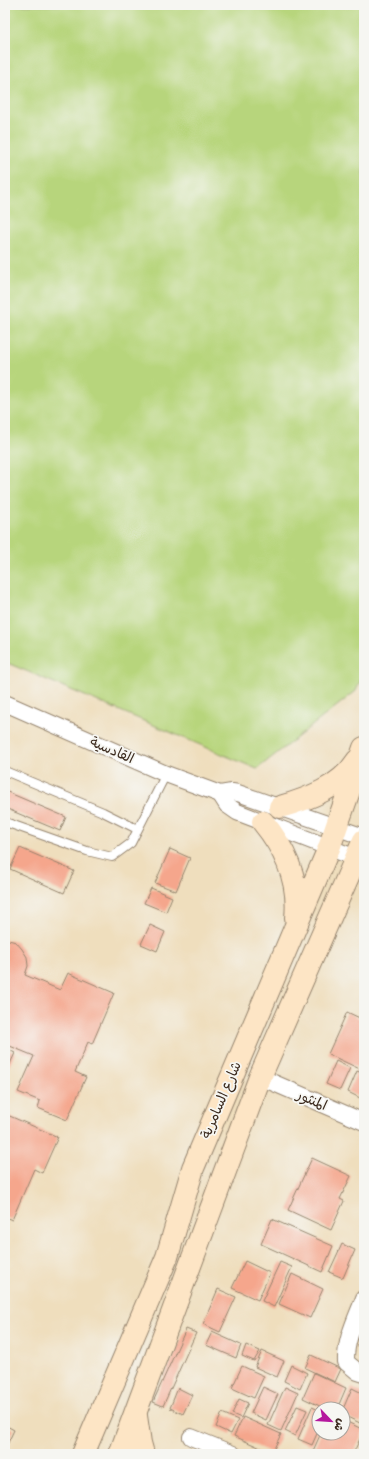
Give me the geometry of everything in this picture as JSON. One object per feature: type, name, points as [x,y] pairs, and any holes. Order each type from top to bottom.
[{"type":"street","name":"القادسية","points":[[5,703],[166,774],[220,794],[226,792],[238,793],[336,827],[361,845]]},
{"type":"street","points":[[280,807],[326,789],[352,769],[363,752]]},
{"type":"street","name":"شارع السامرية","points":[[83,1454],[167,1256],[186,1189],[201,1147],[329,848],[363,752]]},
{"type":"street","points":[[220,794],[227,805],[232,809],[329,848],[361,845]]},
{"type":"street","points":[[262,822],[273,834],[282,848],[294,879],[296,912],[294,928]]},
{"type":"street","name":"شارع السامرية","points":[[120,1454],[260,1077],[361,845]]},
{"type":"street","name":"المنثور","points":[[260,1077],[364,1122]]},
{"type":"street","points":[[364,1298],[348,1339],[346,1352],[346,1362],[358,1372],[364,1374]]},
{"type":"street","points":[[135,1415],[143,1454]]},
{"type":"street","points":[[191,1436],[233,1454]]},
{"type":"lane","points":[[5,771],[103,812],[137,829]]},
{"type":"lane","points":[[5,822],[87,851],[112,857],[130,843],[166,774]]},
{"type":"green space","points":[[5,5],[364,5],[364,672],[356,691],[257,769],[5,662]]},
{"type":"building","points":[[5,791],[66,817],[60,831],[5,808]]},
{"type":"building","points":[[20,848],[74,871],[64,893],[10,869]]},
{"type":"building","points":[[170,849],[190,858],[176,891],[155,883]]},
{"type":"building","points":[[151,888],[172,897],[166,912],[144,903]]},
{"type":"building","points":[[150,925],[165,932],[157,951],[141,944]]},
{"type":"building","points":[[5,939],[16,942],[27,957],[28,966],[25,975],[60,990],[68,973],[114,993],[92,1044],[88,1042],[75,1072],[86,1077],[67,1120],[38,1108],[40,1101],[18,1092],[34,1056],[5,1044]]},
{"type":"building","points":[[347,1012],[364,1020],[364,1071],[328,1054]]},
{"type":"building","points":[[5,1048],[15,1053],[5,1075]]},
{"type":"building","points":[[336,1061],[350,1068],[340,1090],[326,1084]]},
{"type":"building","points":[[357,1071],[364,1074],[364,1100],[348,1092]]},
{"type":"building","points":[[5,1114],[58,1137],[42,1173],[34,1169],[12,1220],[5,1217]]},
{"type":"building","points":[[312,1158],[351,1176],[340,1199],[344,1201],[331,1230],[288,1210]]},
{"type":"building","points":[[272,1219],[333,1246],[322,1272],[261,1244]]},
{"type":"building","points":[[342,1244],[355,1250],[343,1278],[329,1272]]},
{"type":"building","points":[[245,1261],[270,1273],[258,1300],[232,1288]]},
{"type":"building","points":[[280,1262],[292,1267],[274,1307],[262,1301]]},
{"type":"building","points":[[292,1274],[323,1289],[310,1318],[279,1304]]},
{"type":"building","points":[[218,1289],[236,1297],[220,1332],[203,1324]]},
{"type":"building","points":[[186,1329],[196,1333],[163,1406],[153,1402]]},
{"type":"building","points":[[212,1332],[241,1345],[236,1358],[206,1345]]},
{"type":"building","points":[[246,1345],[260,1351],[254,1361],[242,1356]]},
{"type":"building","points":[[262,1351],[284,1361],[277,1377],[255,1367]]},
{"type":"building","points":[[311,1355],[341,1369],[335,1382],[305,1368]]},
{"type":"building","points":[[291,1365],[307,1373],[300,1389],[284,1381]]},
{"type":"building","points":[[242,1366],[264,1376],[254,1398],[232,1388]]},
{"type":"building","points":[[314,1373],[346,1388],[340,1401],[311,1402],[303,1398]]},
{"type":"building","points":[[263,1387],[278,1394],[266,1420],[251,1413]]},
{"type":"building","points":[[285,1387],[298,1393],[281,1431],[268,1425]]},
{"type":"building","points":[[178,1388],[192,1395],[183,1414],[170,1408]]},
{"type":"building","points":[[352,1388],[364,1394],[364,1414],[360,1423],[351,1419],[351,1401],[346,1401]]},
{"type":"building","points":[[239,1399],[248,1403],[241,1418],[232,1414]]},
{"type":"building","points":[[297,1406],[307,1410],[295,1436],[285,1431]]},
{"type":"building","points":[[311,1409],[311,1441],[314,1441],[312,1445],[298,1439]]},
{"type":"building","points":[[222,1413],[238,1420],[231,1434],[216,1427]]},
{"type":"building","points":[[243,1417],[281,1434],[272,1453],[234,1436]]},
{"type":"building","points":[[351,1424],[364,1430],[353,1454],[312,1453],[317,1441],[351,1441]]},
{"type":"building","points":[[5,1425],[14,1430],[5,1449]]}]
